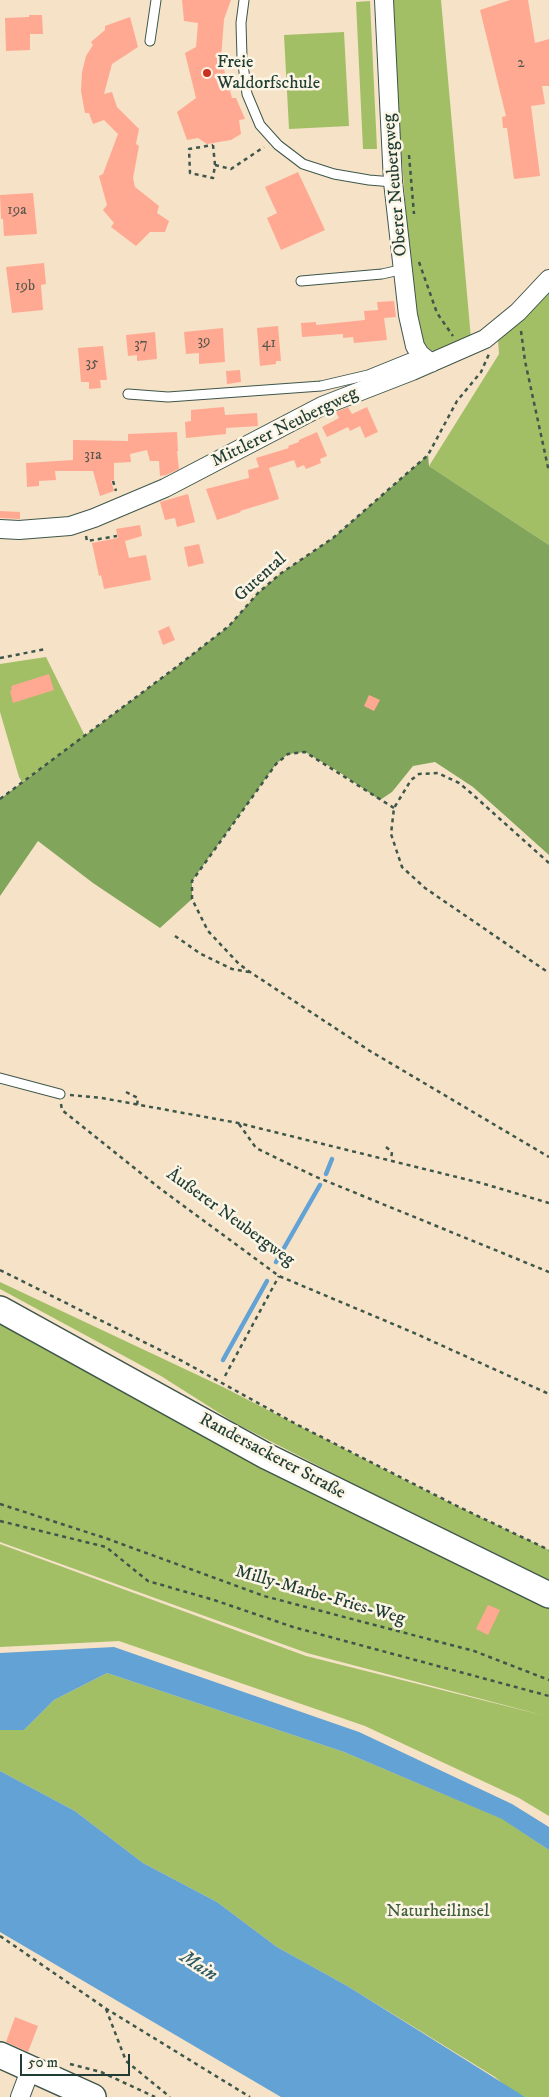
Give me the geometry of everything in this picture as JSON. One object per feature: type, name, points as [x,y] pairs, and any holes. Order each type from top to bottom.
[{"type":"main road","name":"Randersackerer Straße","points":[[0,1309],[266,1456],[549,1595]]},
{"type":"main road","points":[[0,2055],[94,2097]]},
{"type":"street","name":"Oberer Neubergweg","points":[[384,0],[393,182],[412,335],[425,358]]},
{"type":"street","name":"Mittlerer Neubergweg","points":[[0,529],[47,529],[70,526],[165,488],[322,406],[425,358],[462,350],[486,339],[518,312],[549,279]]},
{"type":"street","points":[[20,2097],[31,2068]]},
{"type":"lane","points":[[150,41],[156,0]]},
{"type":"lane","points":[[244,0],[241,23],[242,57],[247,94],[260,125],[274,141],[303,164],[334,174],[393,182]]},
{"type":"lane","points":[[300,281],[382,274],[404,269]]},
{"type":"lane","name":"Mittlerer Neubergweg","points":[[128,394],[168,397],[321,386],[368,375],[425,358]]},
{"type":"lane","points":[[0,1078],[60,1094]]},
{"type":"path","points":[[215,165],[231,169],[274,141]]},
{"type":"path","points":[[213,145],[215,165],[213,178],[190,173],[189,149],[213,145]]},
{"type":"path","points":[[409,153],[415,217]]},
{"type":"path","points":[[418,254],[437,313],[462,350]]},
{"type":"path","points":[[518,312],[525,361],[549,472]]},
{"type":"path","name":"Gutental","points":[[0,799],[228,626],[258,593],[280,574],[332,538],[428,456],[458,401],[480,372],[490,351],[490,346],[486,339]]},
{"type":"path","points":[[113,481],[115,489]]},
{"type":"path","points":[[89,541],[117,536]]},
{"type":"path","points":[[0,658],[46,649]]},
{"type":"path","points":[[394,808],[305,752],[288,754],[276,764],[192,881],[192,899],[208,931],[239,964],[250,972],[370,1051],[549,1157]]},
{"type":"path","points":[[549,863],[460,783],[438,773],[420,774],[411,780],[394,808],[391,834],[402,867],[425,888],[549,974]]},
{"type":"path","points":[[175,936],[201,954],[232,969],[250,972]]},
{"type":"path","points":[[126,1092],[138,1098],[137,1105]]},
{"type":"path","points":[[60,1094],[137,1105],[238,1123],[391,1160],[549,1203]]},
{"type":"path","name":"Äußerer Neubergweg","points":[[60,1094],[62,1110],[162,1190],[279,1276],[412,1332],[549,1394]]},
{"type":"path","points":[[238,1123],[256,1148],[314,1176],[549,1272]]},
{"type":"path","points":[[386,1147],[392,1152],[391,1160]]},
{"type":"path","points":[[0,1270],[184,1362],[365,1460],[549,1550]]},
{"type":"path","points":[[225,1376],[279,1276]]},
{"type":"path","name":"Milly-Marbe-Fries-Weg","points":[[0,1504],[108,1539],[264,1596],[474,1650],[549,1680]]},
{"type":"path","points":[[0,1521],[106,1547],[148,1581],[214,1600],[293,1627],[549,1696]]},
{"type":"path","points":[[0,1936],[105,2008],[250,2097]]},
{"type":"path","points":[[105,2008],[126,2061],[170,2097]]},
{"type":"green space","points":[[393,0],[441,0],[471,339],[438,353],[431,350],[421,341],[412,290],[396,84]]},
{"type":"green space","points":[[370,1],[377,149],[363,149],[356,2]]},
{"type":"green space","points":[[344,32],[349,126],[289,129],[284,35]]},
{"type":"green space","points":[[549,291],[549,545],[429,466],[499,354],[498,340]]},
{"type":"green space","points":[[428,455],[429,466],[549,545],[549,855],[473,787],[435,762],[413,766],[392,792],[380,800],[305,752],[288,754],[276,764],[192,881],[192,899],[160,928],[93,883],[38,841],[0,896],[0,799],[229,626],[258,593],[280,574],[333,538]]},
{"type":"green space","points":[[46,657],[85,736],[22,782],[0,712],[0,664]]},
{"type":"green space","points":[[0,1282],[223,1387],[444,1500],[549,1550],[549,1580],[235,1423],[161,1376],[0,1289]]},
{"type":"green space","points":[[0,1321],[262,1467],[549,1608],[549,1816],[519,1798],[365,1726],[119,1641],[0,1647],[0,1544],[306,1656],[546,1716],[307,1653],[0,1542]]},
{"type":"green space","name":"Naturheilinsel","points":[[107,1673],[344,1752],[503,1819],[549,1850],[549,2097],[525,2097],[508,2088],[495,2077],[349,1987],[277,1947],[217,1902],[143,1863],[75,1811],[0,1771],[0,1730],[24,1730],[54,1700]]},
{"type":"water","points":[[114,1647],[359,1732],[512,1804],[549,1827],[549,1850],[502,1819],[344,1752],[107,1673],[54,1700],[24,1730],[0,1730],[0,1653]]},
{"type":"water","name":"Main","points":[[0,1771],[75,1811],[143,1863],[217,1902],[277,1947],[349,1987],[525,2097],[281,2097],[0,1932]]},
{"type":"building","name":"Freie Waldorfschule","points":[[182,0],[231,0],[224,19],[221,59],[232,98],[236,98],[245,119],[239,120],[241,134],[231,140],[207,144],[198,138],[187,140],[177,112],[196,98],[185,53],[196,47],[198,23],[184,21]]},
{"type":"building","points":[[510,0],[528,0],[535,43],[549,39],[549,86],[542,86],[545,104],[531,106],[540,176],[514,179],[507,128],[503,128],[502,117],[506,116],[480,10]]},
{"type":"building","points":[[29,15],[42,15],[43,34],[30,34],[30,50],[6,51],[5,18],[29,17]]},
{"type":"building","points":[[130,17],[138,47],[112,64],[104,94],[112,92],[117,107],[139,129],[136,144],[139,146],[133,178],[135,187],[159,206],[157,213],[169,221],[165,232],[150,232],[136,246],[111,227],[114,223],[103,210],[107,205],[99,176],[103,174],[118,134],[104,120],[93,124],[89,113],[85,113],[81,91],[82,72],[86,56],[93,45],[91,42],[105,30],[105,26]]},
{"type":"building","points":[[298,172],[325,230],[281,250],[267,218],[277,213],[265,187]]},
{"type":"building","points":[[33,193],[37,234],[4,236],[0,195]]},
{"type":"building","points":[[44,263],[46,284],[41,285],[43,310],[12,313],[6,267]]},
{"type":"building","points":[[394,301],[396,317],[384,318],[387,340],[354,343],[353,337],[343,338],[343,334],[302,337],[301,323],[316,322],[316,325],[365,320],[364,311],[378,310],[377,302]]},
{"type":"building","points":[[278,326],[281,361],[276,361],[276,364],[260,366],[257,328]]},
{"type":"building","points":[[223,328],[225,362],[199,364],[199,353],[186,354],[184,332]]},
{"type":"building","points":[[155,332],[157,359],[137,361],[137,355],[128,356],[126,335]]},
{"type":"building","points":[[103,346],[107,380],[100,380],[101,388],[89,389],[89,382],[81,382],[78,348]]},
{"type":"building","points":[[240,370],[241,382],[227,384],[226,371]]},
{"type":"building","points":[[224,407],[225,415],[257,413],[258,426],[226,428],[226,434],[186,438],[185,422],[191,421],[191,410]]},
{"type":"building","points":[[348,407],[352,414],[367,407],[378,432],[365,438],[360,426],[350,431],[348,427],[327,437],[322,427],[339,418],[336,412]]},
{"type":"building","points":[[177,432],[179,469],[166,475],[160,476],[159,461],[150,461],[147,450],[130,454],[131,462],[114,463],[114,480],[111,481],[114,491],[100,496],[93,471],[55,471],[56,480],[39,481],[39,486],[27,487],[26,463],[73,460],[73,440],[128,441],[128,434]]},
{"type":"building","points":[[317,432],[327,456],[320,459],[321,463],[306,469],[304,465],[297,468],[294,460],[269,468],[279,499],[217,520],[206,489],[249,478],[248,470],[259,467],[256,458],[289,448],[288,446]]},
{"type":"building","points":[[188,494],[195,522],[177,527],[175,518],[165,520],[160,502]]},
{"type":"building","points":[[0,511],[20,512],[20,519],[0,518]]},
{"type":"building","points":[[140,525],[142,536],[125,541],[129,558],[146,555],[151,580],[104,589],[101,575],[99,576],[92,543],[118,538],[116,529]]},
{"type":"building","points":[[199,544],[204,563],[188,567],[184,547]]},
{"type":"building","points":[[169,626],[175,640],[163,645],[158,631]]},
{"type":"building","points":[[49,674],[54,690],[13,703],[10,691],[12,690],[11,686]]},
{"type":"building","points":[[369,695],[380,700],[374,711],[364,706]]},
{"type":"building","points":[[488,1605],[500,1610],[488,1635],[476,1629]]},
{"type":"building","points":[[15,2017],[38,2026],[28,2052],[6,2042]]},
{"type":"waterway","points":[[326,1174],[332,1159]]},
{"type":"waterway","points":[[276,1262],[320,1185]]},
{"type":"waterway","points":[[223,1360],[267,1281]]},
{"type":"place","name":"Freie Waldorfschule","points":[[207,73]]}]
